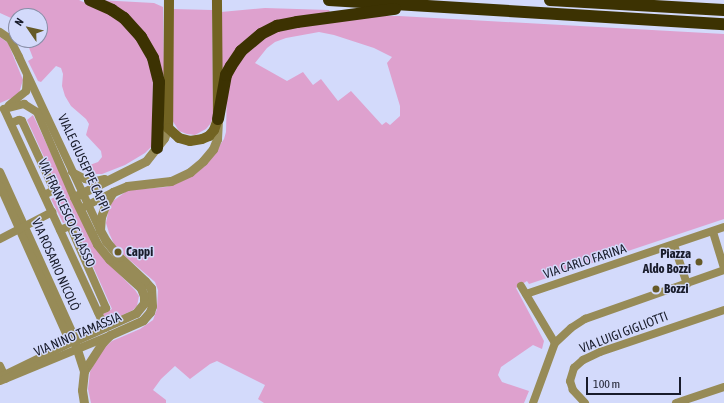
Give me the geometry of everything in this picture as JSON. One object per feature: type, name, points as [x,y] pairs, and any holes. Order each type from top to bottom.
[{"type":"highway","points":[[90,0],[117,13],[141,36],[156,64],[164,119],[168,128]]},
{"type":"highway","points":[[329,0],[724,24]]},
{"type":"highway","points":[[550,0],[724,10]]},
{"type":"highway","points":[[218,119],[226,75],[247,44],[265,31],[277,26],[297,22],[389,11],[414,5]]},
{"type":"highway","points":[[157,148],[159,92]]},
{"type":"main road","points":[[169,4],[168,128],[181,139],[195,141],[204,139],[211,134],[218,119],[217,0]]},
{"type":"street","name":"VIALE GIUSEPPE CAPPI","points":[[0,32],[10,39],[27,74],[72,172],[78,195]]},
{"type":"street","points":[[2,110],[21,97],[26,91],[27,74]]},
{"type":"street","name":"VIALE GIUSEPPE CAPPI","points":[[2,110],[24,104],[37,112],[84,207],[97,244],[109,259],[141,288],[144,296],[144,303]]},
{"type":"street","name":"VIA FRANCESCO CALASSO","points":[[2,110],[11,123],[107,332]]},
{"type":"street","points":[[84,207],[113,192],[137,184],[171,181],[190,172],[203,162],[213,149],[217,139],[218,119]]},
{"type":"street","points":[[78,195],[146,160],[166,136],[168,128]]},
{"type":"street","name":"VIA ROSARIO NICOLÒ","points":[[0,172],[68,338],[75,345]]},
{"type":"street","points":[[72,172],[85,179],[96,181],[109,179]]},
{"type":"street","name":"VIA ROSARIO NICOLÒ","points":[[0,186],[22,227]]},
{"type":"street","points":[[100,230],[104,209],[113,192]]},
{"type":"street","name":"VIALE GIUSEPPE CAPPI","points":[[84,207],[106,241],[119,257],[151,288],[153,298]]},
{"type":"street","points":[[0,239],[52,212]]},
{"type":"street","points":[[0,233],[10,229],[22,227]]},
{"type":"street","points":[[687,284],[674,245],[724,227]]},
{"type":"street","points":[[533,403],[555,343],[566,331],[585,319],[687,284],[724,269],[713,232]]},
{"type":"street","name":"VIA CARLO FARINA","points":[[526,294],[674,245]]},
{"type":"street","points":[[521,286],[555,343]]},
{"type":"street","name":"VIA NINO TAMASSIA","points":[[3,378],[75,345],[143,320],[150,312],[153,298]]},
{"type":"street","name":"VIA NINO TAMASSIA","points":[[107,332],[136,313],[144,303]]},
{"type":"street","name":"VIA LUIGI GIGLIOTTI","points":[[585,403],[573,390],[570,381],[574,368],[583,360],[600,352],[724,310]]},
{"type":"street","points":[[84,403],[82,390],[84,371],[107,332]]},
{"type":"street","points":[[75,345],[84,371]]},
{"type":"street","points":[[0,366],[3,378]]},
{"type":"street","points":[[676,403],[724,386]]},
{"type":"shaded area","points":[[0,0],[79,0],[113,16],[126,26],[139,42],[153,72],[152,146],[145,153],[125,165],[102,174],[92,174],[79,169],[98,162],[102,157],[101,151],[86,135],[89,124],[86,119],[71,106],[65,96],[62,86],[63,74],[61,68],[56,66],[41,82],[38,81],[28,61],[33,58],[29,48],[48,48],[48,8],[8,8],[8,17],[0,13]]},
{"type":"shaded area","points":[[98,0],[154,3],[163,7],[163,76],[156,56]]},
{"type":"shaded area","points":[[265,8],[329,10],[330,12],[270,24],[222,78],[221,12]]},
{"type":"shaded area","points":[[172,9],[212,10],[213,115],[211,123],[206,129],[195,135],[179,131],[172,120]]},
{"type":"shaded area","points":[[368,16],[399,16],[724,34],[724,219],[529,284],[527,281],[516,288],[544,341],[542,349],[533,345],[501,367],[498,375],[502,382],[529,391],[524,403],[264,403],[258,399],[265,385],[217,361],[210,364],[190,379],[175,366],[161,379],[153,390],[166,400],[166,403],[91,403],[88,389],[90,372],[101,351],[112,341],[140,329],[153,320],[157,309],[158,290],[155,282],[115,246],[106,223],[109,208],[113,201],[128,190],[166,187],[194,175],[207,164],[224,139],[226,132],[227,88],[238,59],[268,32]],"holes":[[[319,32],[334,35],[374,48],[392,57],[387,63],[400,106],[400,116],[390,125],[386,122],[382,125],[351,91],[338,101],[321,79],[313,85],[303,72],[287,81],[255,63],[267,48],[275,42],[286,38]]]},
{"type":"shaded area","points":[[0,37],[8,43],[8,48],[10,48],[23,80],[19,93],[14,97],[0,103]]},
{"type":"shaded area","points":[[33,115],[89,235],[103,258],[135,290],[139,296],[137,306],[133,310],[110,321],[105,319],[103,314],[112,309],[72,219],[63,223],[51,199],[61,194],[27,120]]},
{"type":"place","name":"Cappi","points":[[118,252]]},
{"type":"place","name":"Piazza Aldo Bozzi","points":[[699,262]]},
{"type":"place","name":"Bozzi","points":[[656,289]]}]
